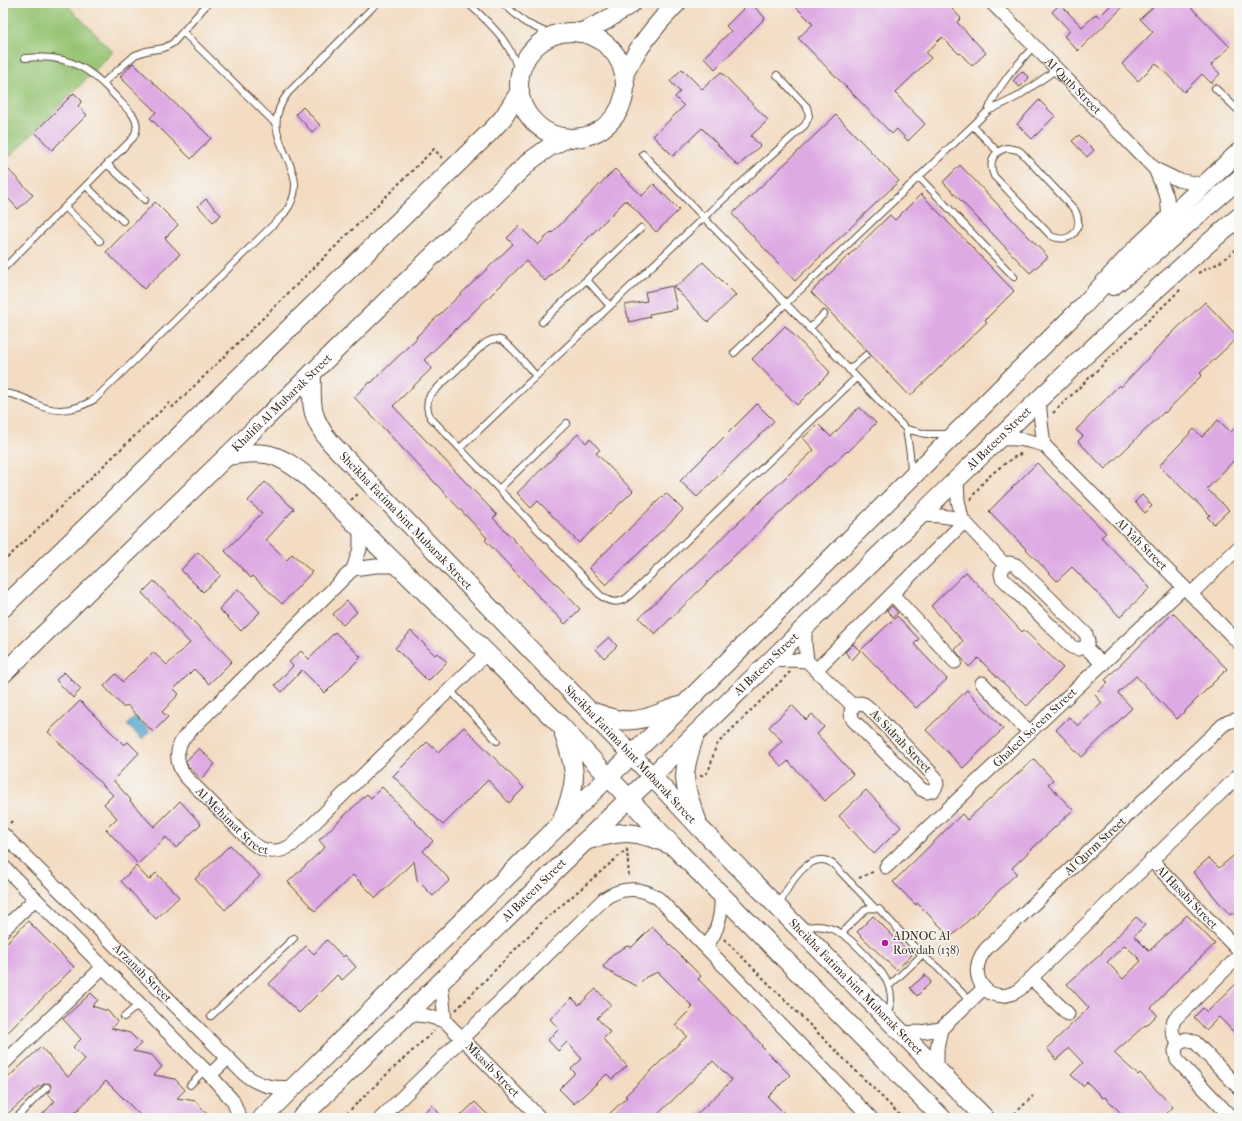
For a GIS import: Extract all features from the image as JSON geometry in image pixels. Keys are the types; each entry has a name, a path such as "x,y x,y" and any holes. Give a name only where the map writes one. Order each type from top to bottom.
{"main road":[{"path":"580,33 605,21 632,3"},
{"path":"624,74 631,60 649,34 659,21 677,3"},
{"path":"3,608 496,126 512,105 520,84 524,64 531,52 541,42 554,36 567,33 580,33 592,36 603,42 620,62 624,74 625,86 623,99 619,110 612,120 602,129 591,135 579,138 567,138 550,133 535,123 525,108 520,84"},
{"name":"Khalifa Al Mubarak Street","path":"3,674 530,161 548,148 567,138"},
{"path":"262,1118 608,778 686,704 1082,308 1135,250 1239,152"},
{"path":"1082,308 1135,269 1239,179"},
{"name":"Al Bateen Street","path":"301,1118 627,798 921,515 1039,399 1127,316 1239,217"},
{"name":"Sheikha Fatima bint Mubarak Street","path":"312,373 312,405 314,416 318,425 331,443 632,755 700,828 985,1118"},
{"path":"228,456 248,452 259,452 279,457 310,479 560,725 673,846 942,1118"},
{"path":"588,710 612,719 629,721 639,720 686,704"},
{"path":"560,725 571,756 575,777 572,792 560,826"},
{"path":"697,731 688,755 684,777 686,792 700,828"},
{"path":"582,842 626,832 643,835 673,846"}],"street":[{"name":"Al Qutb Street","path":"992,3 1155,168 1178,180 1204,185"},
{"name":"Al Qutb Street","path":"1155,168 1167,197 1169,217"},
{"path":"1039,399 1040,422 1044,445"},
{"name":"Al Yah Street","path":"997,440 1016,438 1025,439 1044,445 1239,643"},
{"path":"957,480 958,500 963,520 1005,564"},
{"path":"921,515 941,516 963,520"},
{"path":"811,666 892,594 963,520"},
{"name":"Al Mehimat Street","path":"360,528 360,549 353,569 183,739 178,750 177,761 185,776 256,846 268,851 281,851 292,845 487,653"},
{"name":"Ghaleel So'een Street","path":"886,867 1102,664 1239,548"},
{"path":"1009,563 1016,565 1086,634 1088,641 1085,647 1078,649 1072,647 1002,578 1001,571 1005,564 1009,563"},
{"path":"353,569 376,566 399,566"},
{"path":"892,594 955,662"},
{"path":"805,626 805,644 811,666"},
{"path":"1085,647 1102,664"},
{"path":"770,660 789,660 811,666"},
{"name":"As Sidrah Street","path":"811,666 853,706"},
{"path":"982,683 1030,732"},
{"name":"As Sidrah Street","path":"856,704 864,704 869,708 935,777 937,784 934,790 927,792 921,789 853,720 850,713 853,706 856,704"},
{"name":"Al Qurm Street","path":"984,988 978,979 976,968 980,957 986,949 1223,725 1239,719"},
{"path":"937,1069 937,1049 941,1029 984,988 999,996 1010,994 1020,989 1239,775"},
{"name":"As Sidrah Street","path":"934,790 951,806"},
{"name":"Arzanah Street","path":"3,834 227,1058 248,1077 261,1085 272,1088 293,1087"},
{"name":"Al Hasabi Street","path":"1151,860 1239,951"},
{"name":"Arzanah Street","path":"3,866 208,1072 233,1100 240,1118"},
{"path":"381,1118 604,900 616,892 630,889 645,891 659,899 871,1118"},
{"path":"706,947 712,940 719,923 721,894"},
{"path":"3,930 35,899"},
{"path":"1178,1043 1172,1032 1172,1026 1175,1019 1239,956"},
{"path":"3,1064 103,966"},
{"path":"1031,978 1068,1014"},
{"path":"406,1014 426,1016 445,1021 441,981"},
{"name":"Mkasib Street","path":"445,1021 540,1118"},
{"path":"900,1033 941,1029"},
{"path":"1232,1118 1177,1060 1175,1051 1178,1043 1186,1039 1195,1042 1239,1088"},
{"path":"208,1072 227,1058"}],"lane":[{"path":"103,83 135,55 169,46 208,3"},
{"path":"3,393 20,396 40,406 53,409 71,409 79,407 95,399 289,208 294,194 295,179 291,165 280,142 276,124 279,107 288,93 377,3"},
{"path":"468,3 497,31 506,42 515,59 520,84"},
{"path":"502,3 526,23 554,36"},
{"path":"183,32 276,124"},
{"path":"988,111 1003,81 1034,46"},
{"path":"3,269 133,138 137,126 135,118 132,114 103,83 92,73 79,65 69,61 47,57 25,58"},
{"path":"734,353 988,111 1016,97 1057,69"},
{"path":"460,448 703,218 806,125 809,116 807,107 777,75"},
{"path":"1216,88 1239,112"},
{"path":"973,126 998,152"},
{"path":"1008,148 1018,150 1075,210 1079,221 1076,231 1072,235 1061,239 1051,236 994,176 991,166 994,156 998,152 1008,148"},
{"path":"643,154 906,429 926,434 947,434 957,432"},
{"path":"107,164 145,200"},
{"path":"919,177 1014,277"},
{"path":"86,186 123,220"},
{"path":"65,207 100,242"},
{"path":"542,322 641,228"},
{"path":"587,280 610,306"},
{"path":"809,329 824,314"},
{"path":"536,376 506,343 502,340 494,339 487,342 434,392 428,399 427,409 429,414 460,448 601,596 610,601 621,601 629,596 856,378"},
{"path":"849,370 866,355"},
{"path":"500,489 567,423"},
{"path":"906,429 910,454 910,479"},
{"path":"450,690 497,741"},
{"path":"779,908 790,885 798,874 812,862 823,859 834,864 875,908 882,912 922,955 938,967 970,1001"},
{"path":"842,933 866,909 875,908"},
{"path":"799,929 818,926 830,928 842,933 882,973 889,986 891,1003 887,1019"},
{"path":"211,1016 294,938"},
{"path":"889,986 922,955"},
{"path":"124,1017 139,1004"},
{"path":"190,1085 208,1072"},
{"path":"16,1118 47,1087"}],"path":[{"path":"3,562 169,404 173,407 434,149 453,169"},
{"path":"1198,273 1219,263 1239,247"},
{"path":"1050,416 1187,284"},
{"path":"963,520 978,488 1006,461 1016,455 1044,445"},
{"path":"341,509 370,483"},
{"path":"698,776 704,775 708,772 714,751 719,742 794,668 811,666"},
{"path":"626,845 630,889"},
{"path":"342,1118 445,1021 540,924 627,849"},
{"path":"857,878 886,867"},
{"path":"721,936 903,1118"},
{"path":"1010,1118 1032,1096"}],"green space":[{"path":"3,3 65,3 113,52 3,163"}],"water":[{"path":"135,716 150,731 142,739 127,725"}],"building":[{"path":"749,3 751,3 765,18 715,69 704,57 731,31 726,26"},
{"path":"792,3 946,3 961,18 957,22 986,53 972,66 942,37 926,53 931,58 895,93 925,124 908,141 897,129 892,134 798,38 813,24"},
{"path":"1113,3 1127,3 1078,51 1064,36 1070,31 1052,12 1060,4 1082,27 1096,14 1099,17"},
{"path":"1157,3 1187,3 1230,47 1211,65 1220,74 1211,83 1202,74 1184,92 1156,63 1138,81 1122,64 1153,32 1140,19"},
{"path":"133,63 211,138 191,159 150,118 156,112 120,77"},
{"path":"682,69 702,89 721,72 768,120 751,136 760,146 738,166 702,128 673,156 653,136 684,106 675,97 680,92 670,81"},
{"path":"1022,71 1029,78 1020,87 1013,81"},
{"path":"74,93 82,101 78,106 87,115 52,150 35,132"},
{"path":"1039,100 1055,116 1032,139 1017,124"},
{"path":"303,107 320,125 312,132 296,114"},
{"path":"836,115 899,181 795,281 732,214"},
{"path":"1079,135 1094,150 1087,157 1072,141"},
{"path":"3,164 33,195 18,209 3,193"},
{"path":"960,165 1048,257 1030,273 943,182"},
{"path":"615,169 642,196 654,184 679,210 656,232 626,200 545,281 526,261 424,360 432,368 393,406 497,515 493,518 580,609 565,624 485,540 487,538 354,397 370,382 371,383 417,338 416,337 513,244 507,238 519,226 538,245 551,232 552,233"},
{"path":"921,194 1014,291 985,320 987,322 910,396 811,292 890,215 895,220"},
{"path":"206,199 221,215 213,222 198,206"},
{"path":"155,202 178,225 165,238 180,254 144,289 106,252"},
{"path":"703,262 736,295 708,322 673,286 680,284"},
{"path":"672,286 677,309 649,314 650,317 629,322 625,305 647,301 645,292"},
{"path":"1205,302 1238,337 1200,373 1202,375 1165,413 1164,412 1105,469 1078,441 1083,436 1076,430 1119,385 1121,387 1171,334"},
{"path":"785,326 830,372 797,405 752,359"},
{"path":"757,404 774,421 697,497 680,481"},
{"path":"859,407 876,423 848,452 847,451 830,467 829,466 732,558 655,634 639,618 814,450 803,438 818,424 831,437"},
{"path":"1218,420 1231,432 1239,423 1239,455 1207,489 1229,510 1214,524 1207,517 1210,515 1159,466 1194,429 1202,437"},
{"path":"578,434 586,443 590,439 600,450 596,453 633,491 579,543 538,501 531,508 517,493"},
{"path":"1037,463 1106,533 1101,537 1150,588 1120,617 1072,567 1057,581 989,511"},
{"path":"265,482 294,509 266,540 287,560 292,554 312,572 282,604 253,576 251,578 225,551 262,513 248,501"},
{"path":"666,493 683,510 606,585 589,568"},
{"path":"1142,495 1152,506 1145,513 1135,502"},
{"path":"198,552 221,575 203,592 181,570"},
{"path":"966,572 1022,632 1024,630 1063,668 1027,706 978,658 969,667 955,650 963,641 931,606"},
{"path":"154,581 232,661 209,684 194,669 174,689 179,694 162,712 168,717 153,732 127,705 124,708 104,686 116,674 123,682 153,652 167,665 190,643 142,593"},
{"path":"238,589 260,612 241,631 219,609"},
{"path":"347,601 357,612 343,625 333,614"},
{"path":"892,606 898,613 893,617 887,611"},
{"path":"1173,613 1227,669 1177,719 1136,676 1118,693 1132,708 1082,757 1056,730 1069,717 1078,726 1102,703 1095,695 1108,682 1105,680"},
{"path":"897,616 919,639 914,644 947,679 916,708 861,650"},
{"path":"411,631 435,655 437,653 447,662 428,681 395,648"},
{"path":"335,632 361,657 325,693 302,670 282,692 275,685 293,666 289,662 301,651 309,659"},
{"path":"609,637 617,646 604,658 596,649"},
{"path":"853,644 860,651 852,660 845,652"},
{"path":"64,672 81,689 73,698 56,680"},
{"path":"967,690 1003,729 963,768 926,730"},
{"path":"80,701 124,745 128,742 139,753 113,780 154,827 180,801 201,824 176,848 166,837 138,864 106,829 117,818 104,804 113,795 48,732"},
{"path":"792,705 806,720 812,714 824,727 817,734 853,774 825,801 788,761 782,767 769,753 782,741 769,727"},
{"path":"464,727 524,788 509,803 488,780 443,825 393,776 427,742 438,752"},
{"path":"199,748 215,764 201,779 188,766 186,761"},
{"path":"1034,759 1053,780 1048,784 1073,810 1012,868 1017,873 951,937 917,903 916,905 893,882 962,814 967,820"},
{"path":"382,787 433,841 423,851 450,880 433,896 417,880 414,861 376,898 353,875 315,911 288,882 325,847 319,840 367,794 371,798"},
{"path":"866,790 901,827 874,854 839,816"},
{"path":"230,845 260,876 225,910 195,879"},
{"path":"1239,851 1239,919 1233,913 1230,915 1193,872 1209,858 1219,868"},
{"path":"136,866 149,880 156,873 179,897 156,919 121,881"},
{"path":"1187,915 1215,944 1183,974 1151,1008 1157,1015 1114,1053 1138,1075 1140,1073 1173,1107 1162,1118 1126,1118 1087,1082 1083,1086 1071,1075 1083,1063 1069,1048 1056,1060 1047,1048 1089,1008 1067,984 1102,953 1136,917 1145,925 1134,936 1149,951","holes":["1125,945 1141,961 1123,979 1107,962"]},
{"name":"ADNOC Al Rowdah (138)","path":"873,916 912,955 896,970 857,932"},
{"path":"28,921 74,967 3,1037 3,946"},
{"path":"652,927 701,976 698,979 790,1075 768,1097 789,1118 693,1118 732,1080 713,1061 654,1118 605,1118 627,1097 625,1096 687,1036 675,1025 693,1007 658,972 646,977 637,986 616,976 603,967 613,954 627,946 632,947"},
{"path":"327,940 343,957 345,955 356,967 342,980 337,975 299,1013 269,984 306,946 314,954"},
{"path":"925,975 931,982 917,996 910,988"},
{"path":"1239,981 1239,1037 1219,1017 1206,1030 1194,1017 1203,1008 1207,1012"},
{"path":"596,989 611,1005 597,1018 610,1032 603,1039 627,1066 612,1079 607,1074 574,1104 559,1089 575,1073 571,1069 582,1059 567,1042 558,1051 548,1040 559,1029 550,1019 572,998 579,1005"},
{"path":"91,993 98,1000 92,1006 108,1011 117,1022 111,1028 130,1033 141,1044 133,1051 152,1055 162,1067 154,1075 175,1079 185,1090 177,1098 196,1101 207,1114 202,1118 143,1118 106,1081 70,1118 39,1118 55,1101 47,1094 51,1088 50,1084 48,1083 40,1087 39,1086 3,1118 3,1082 41,1047 68,1077 85,1059 73,1047 81,1039 63,1019"},
{"path":"475,1102 491,1118 458,1118"},
{"path":"432,1105 443,1118 418,1118"}],"place":[{"name":"ADNOC Al Rowdah (138)","path":"885,943"}]}
